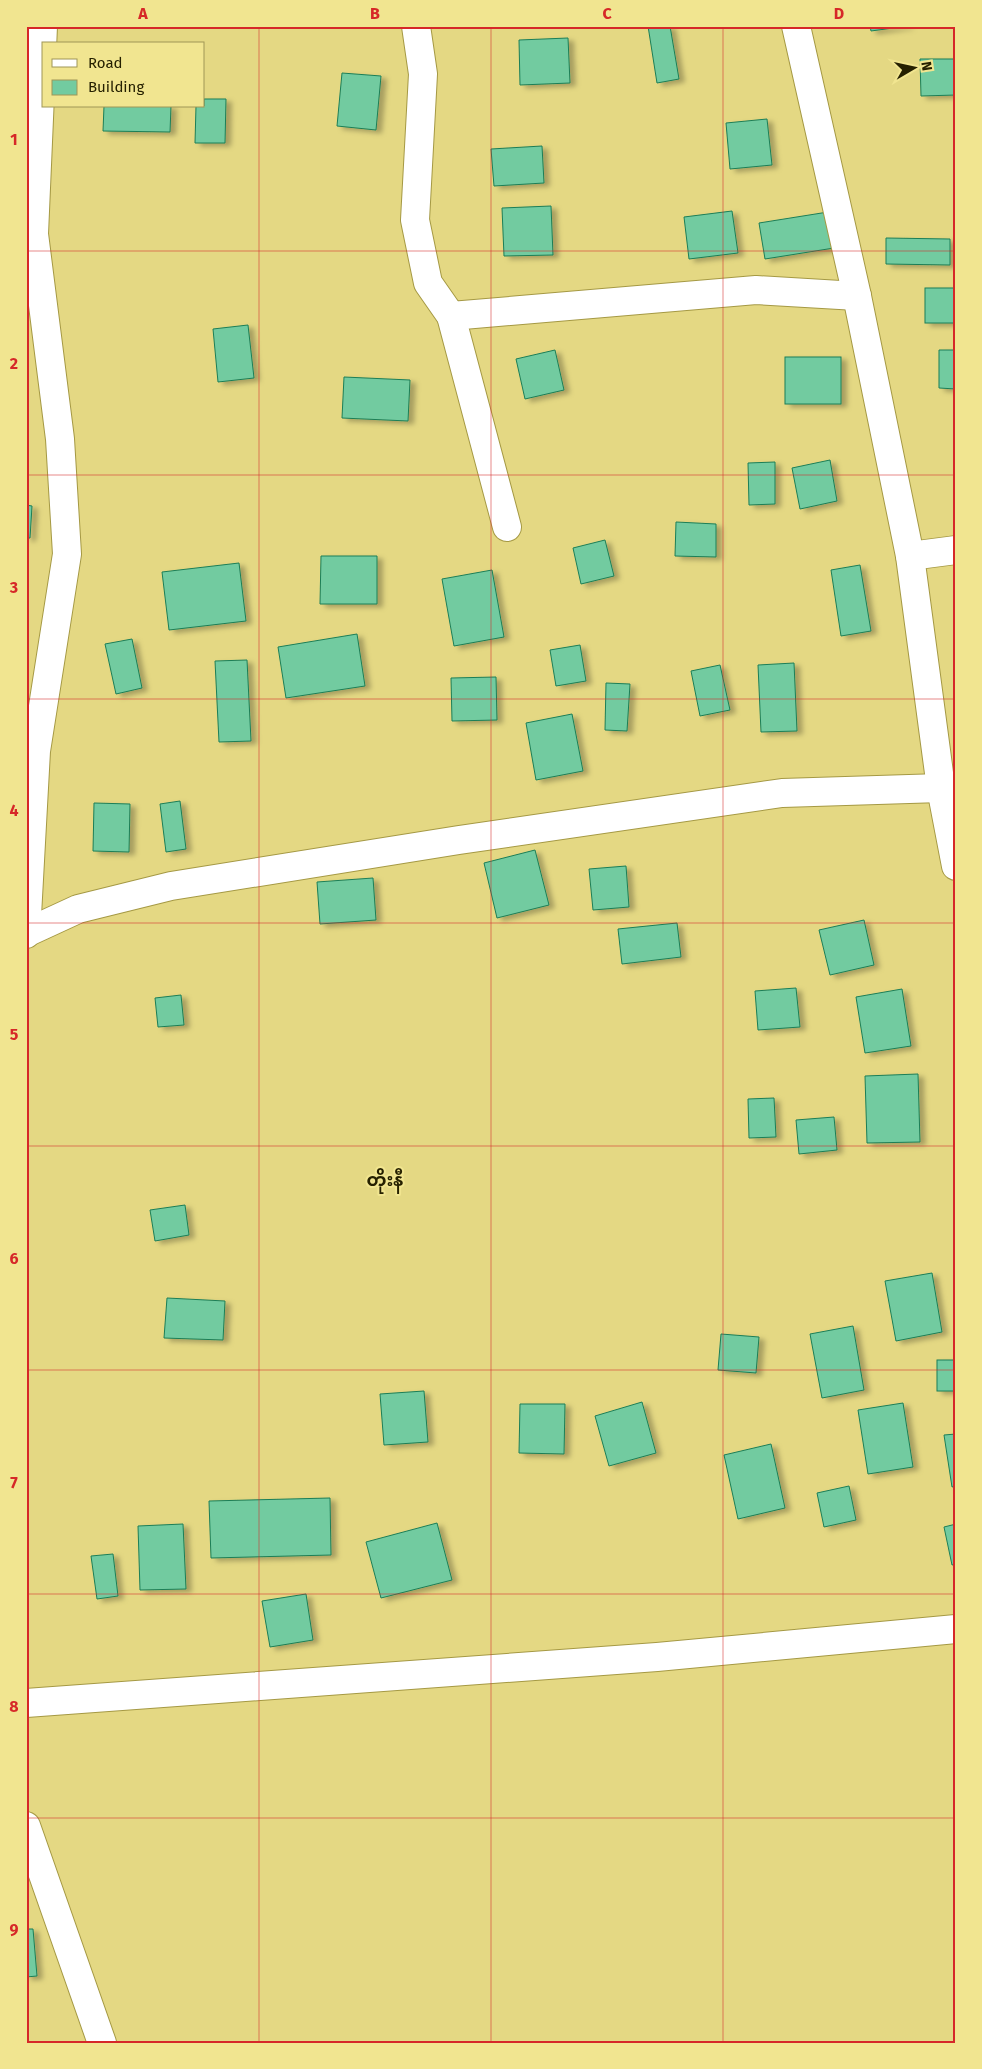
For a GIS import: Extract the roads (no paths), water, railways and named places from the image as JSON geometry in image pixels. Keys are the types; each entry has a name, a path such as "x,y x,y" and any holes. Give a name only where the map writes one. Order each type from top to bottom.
{"street":[{"path":"42,42 43,26"},
{"path":"416,26 423,74 415,220 428,282 451,316 507,527"},
{"path":"796,26 857,296 910,556 941,788 956,866"},
{"path":"42,49 34,234 60,439 67,554 36,751 26,933 78,909 171,886 450,842 782,793 941,788"},
{"path":"451,316 756,290 857,296"},
{"path":"910,556 956,550"},
{"path":"26,1703 657,1657 956,1629"},
{"path":"26,1826 102,2043"}],"district":[{"name":"တိုးနီ","path":"385,1180"}]}
